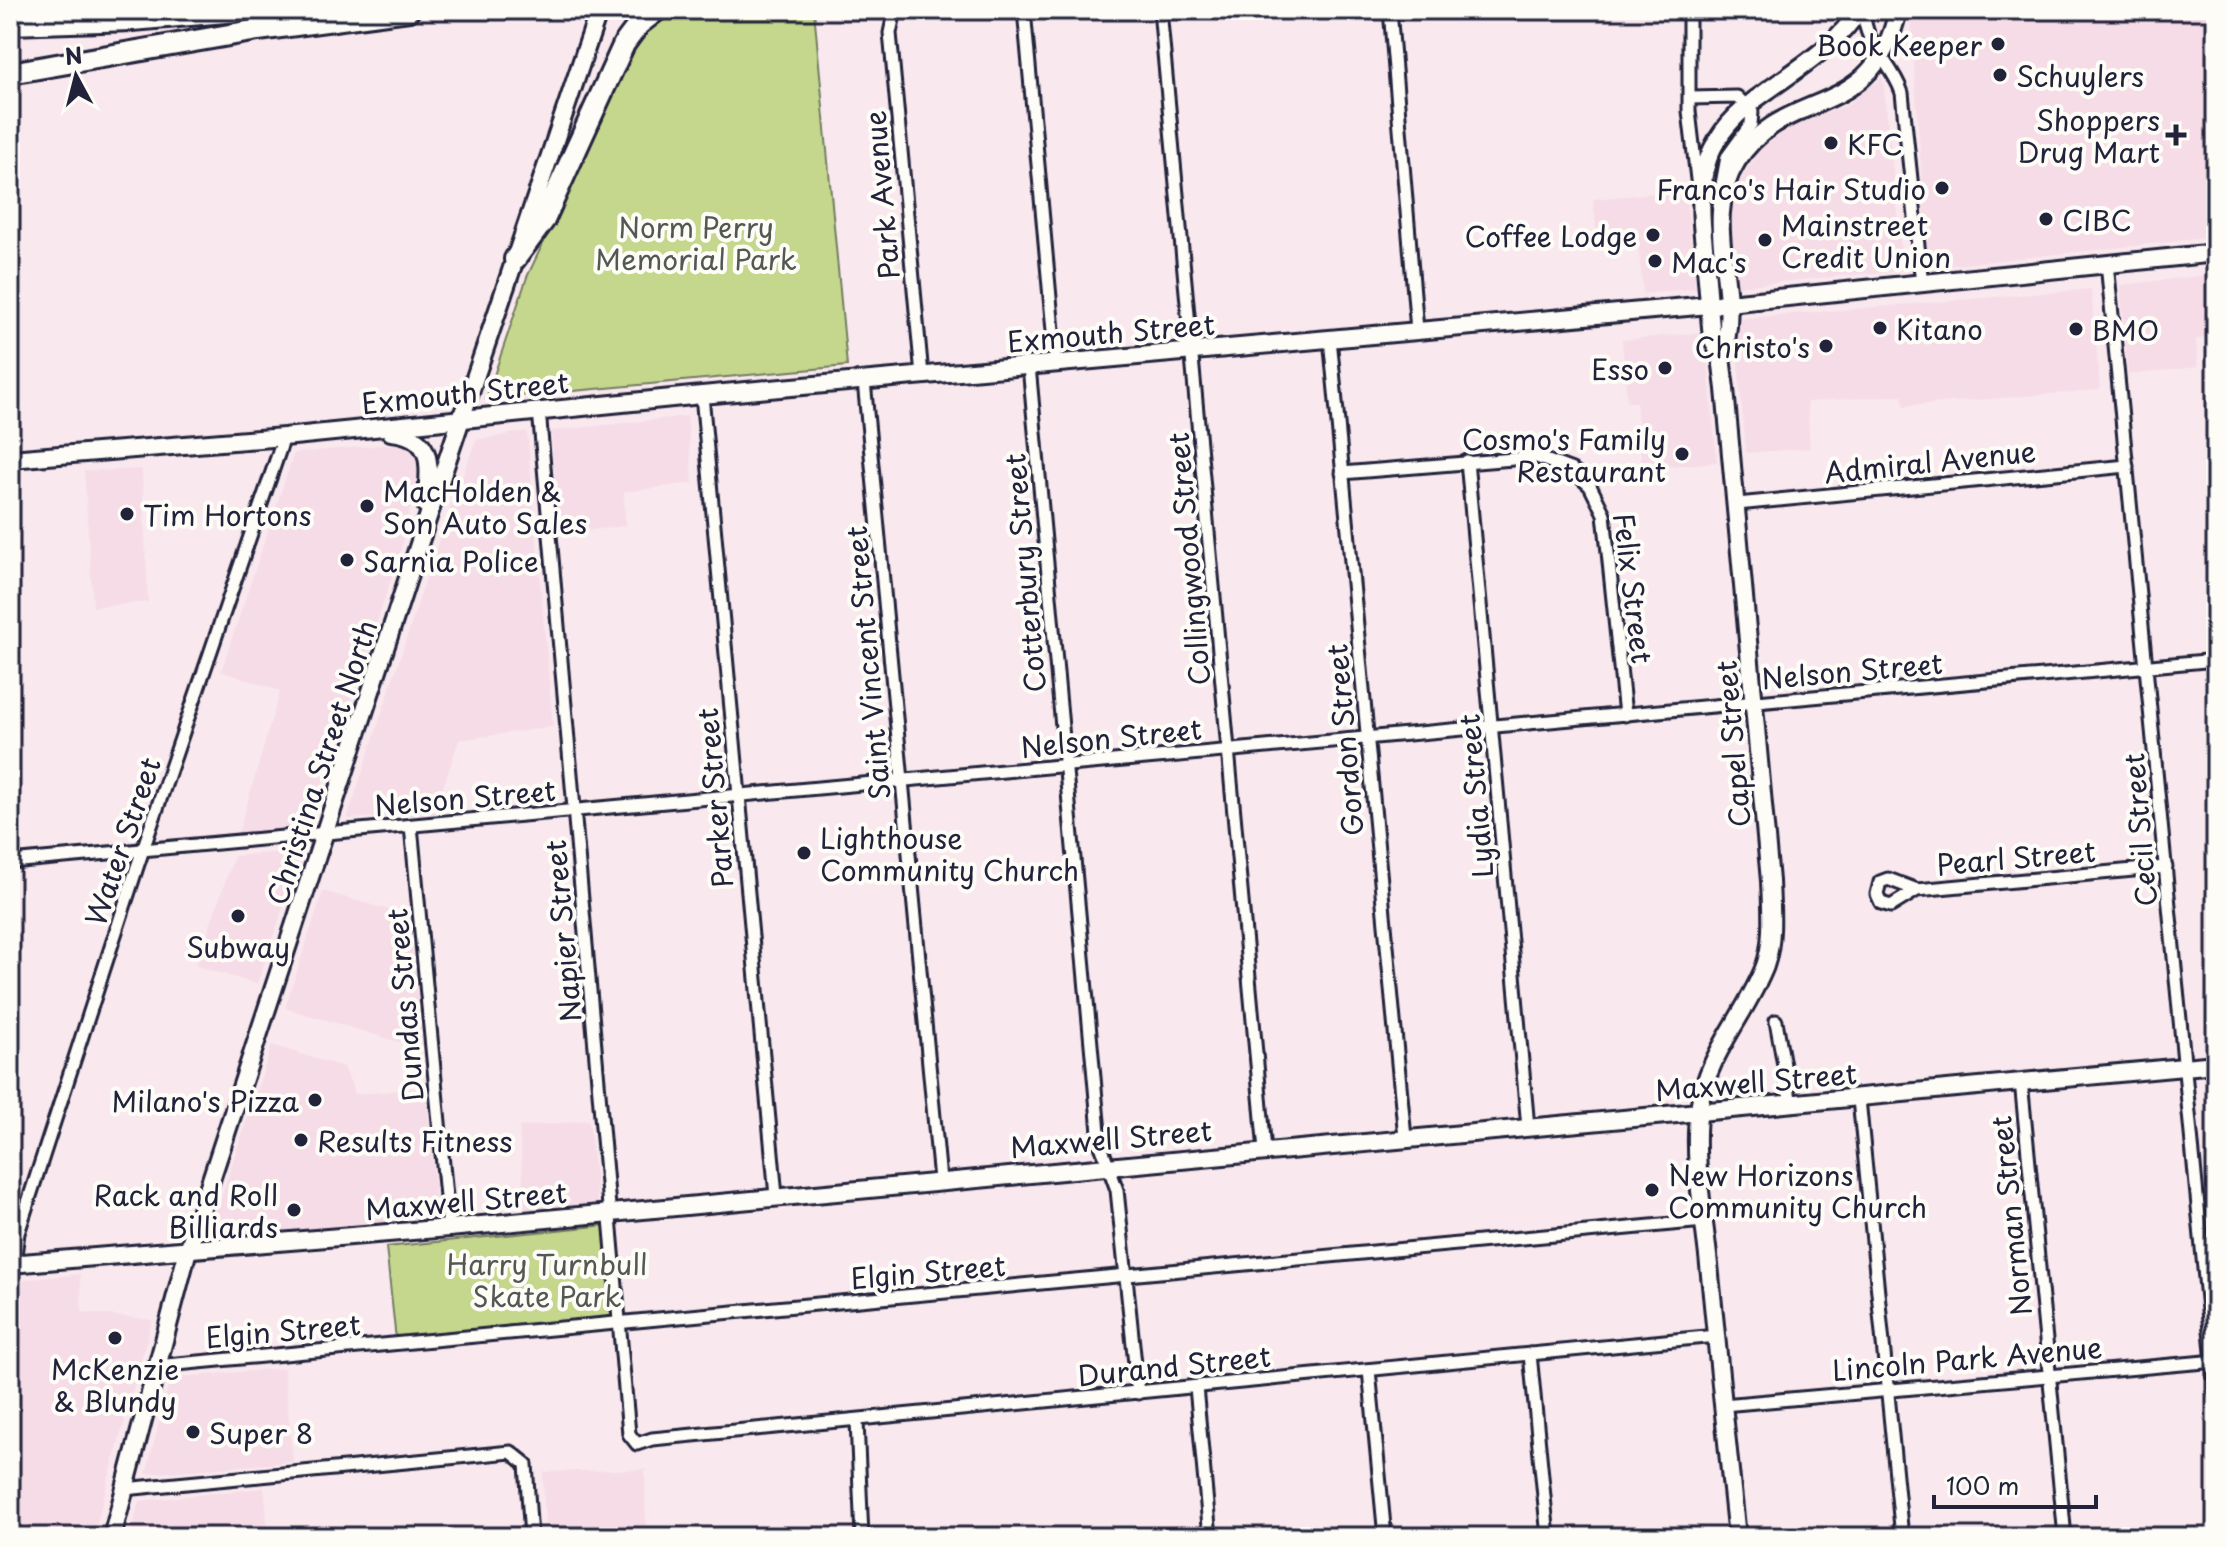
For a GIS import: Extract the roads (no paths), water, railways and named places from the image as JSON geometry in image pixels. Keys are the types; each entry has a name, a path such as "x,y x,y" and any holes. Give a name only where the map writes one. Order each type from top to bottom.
{"highway":[{"path":"10,24 119,21 248,10"},
{"path":"10,73 258,30 409,10"},
{"path":"515,259 544,220 624,44 639,24 657,10"}],"street":[{"name":"Park Avenue","path":"895,10 890,33 922,375"},
{"path":"1024,10 1056,364"},
{"name":"Collingwood Street","path":"1160,10 1265,1151"},
{"path":"1390,10 1417,330"},
{"name":"Capel Street","path":"1689,10 1690,98 1699,197 1717,304 1729,337 1721,357 1770,881 1771,924 1766,962 1749,1002 1721,1045 1703,1083 1699,1112 1704,1221 1737,1537"},
{"path":"1862,10 1868,39 1896,76 1902,93"},
{"name":"Capel Street","path":"1699,197 1704,170 1713,150 1748,105 1821,51 1862,10"},
{"name":"Capel Street","path":"1722,204 1735,164 1763,131 1787,117 1850,90 1868,74 1881,56 1898,10"},
{"name":"Christina Street North","path":"112,1537 188,1250 425,526 597,14"},
{"path":"1893,28 1889,56 1902,93 1922,284"},
{"path":"1690,98 1737,97 1748,105"},
{"name":"Capel Street","path":"1717,304 1727,157 1753,119 1748,105"},
{"name":"Exmouth Street","path":"10,459 284,437 539,410 1717,304 2216,253"},
{"name":"Cecil Street","path":"2107,263 2216,1393"},
{"name":"Gordon Street","path":"1330,338 1405,1138"},
{"name":"Cotterbury Street","path":"1029,366 1099,1136 1117,1190 1138,1393"},
{"name":"Saint Vincent Street","path":"864,381 940,1180"},
{"name":"Parker Street","path":"702,395 776,1196"},
{"name":"Napier Street","path":"539,410 612,1213 629,1434 637,1444"},
{"path":"365,429 402,433 424,445 428,460 425,526"},
{"name":"Water Street","path":"12,1263 18,1233 284,437"},
{"name":"Felix Street","path":"1342,473 1537,457 1572,470 1590,486 1604,514 1625,715"},
{"name":"Lydia Street","path":"1467,461 1528,1127"},
{"name":"Admiral Avenue","path":"1737,504 2127,466"},
{"name":"Nelson Street","path":"10,862 2216,660"},
{"name":"Dundas Street","path":"411,826 449,1228"},
{"name":"Pearl Street","path":"1917,890 2166,867"},
{"path":"1776,1021 1791,1104"},
{"name":"Maxwell Street","path":"12,1263 449,1228 940,1180 1859,1099 2216,1064"},
{"name":"Norman Street","path":"2021,1081 2065,1537"},
{"path":"1859,1099 1902,1537"},
{"name":"Elgin Street","path":"156,1366 1704,1221"},
{"name":"Durand Street","path":"637,1444 652,1439 1716,1336"},
{"path":"1530,1354 1548,1537"},
{"name":"Lincoln Park Avenue","path":"1723,1405 2214,1361"},
{"path":"1369,1370 1385,1537"},
{"path":"1196,1387 1210,1537"},
{"path":"857,1421 862,1537"},
{"path":"124,1489 511,1452 526,1464 531,1537"}],"place":[{"name":"Book Keeper","path":"1998,44"},
{"name":"Schuylers","path":"2000,75"},
{"name":"Shoppers Drug Mart","path":"2176,135"},
{"name":"KFC","path":"1831,143"},
{"name":"Franco's Hair Studio","path":"1942,188"},
{"name":"CIBC","path":"2046,219"},
{"name":"Coffee Lodge","path":"1653,235"},
{"name":"Mainstreet Credit Union","path":"1765,240"},
{"name":"Mac's","path":"1655,261"},
{"name":"Kitano","path":"1880,328"},
{"name":"BMO","path":"2076,329"},
{"name":"Christo's","path":"1826,346"},
{"name":"Esso","path":"1665,368"},
{"name":"Cosmo's Family Restaurant","path":"1682,454"},
{"name":"MacHolden & Son Auto Sales","path":"367,506"},
{"name":"Tim Hortons","path":"127,514"},
{"name":"Sarnia Police","path":"347,560"},
{"name":"Lighthouse Community Church","path":"804,853"},
{"name":"Subway","path":"238,916"},
{"name":"Milano's Pizza","path":"315,1100"},
{"name":"Results Fitness","path":"301,1140"},
{"name":"New Horizons Community Church","path":"1652,1190"},
{"name":"Rack and Roll Billiards","path":"294,1210"},
{"name":"McKenzie & Blundy","path":"115,1338"},
{"name":"Super 8","path":"193,1432"}],"park label":[{"name":"Norm Perry Memorial Park","path":"696,242"},
{"name":"Harry Turnbull Skate Park","path":"547,1279"}]}
